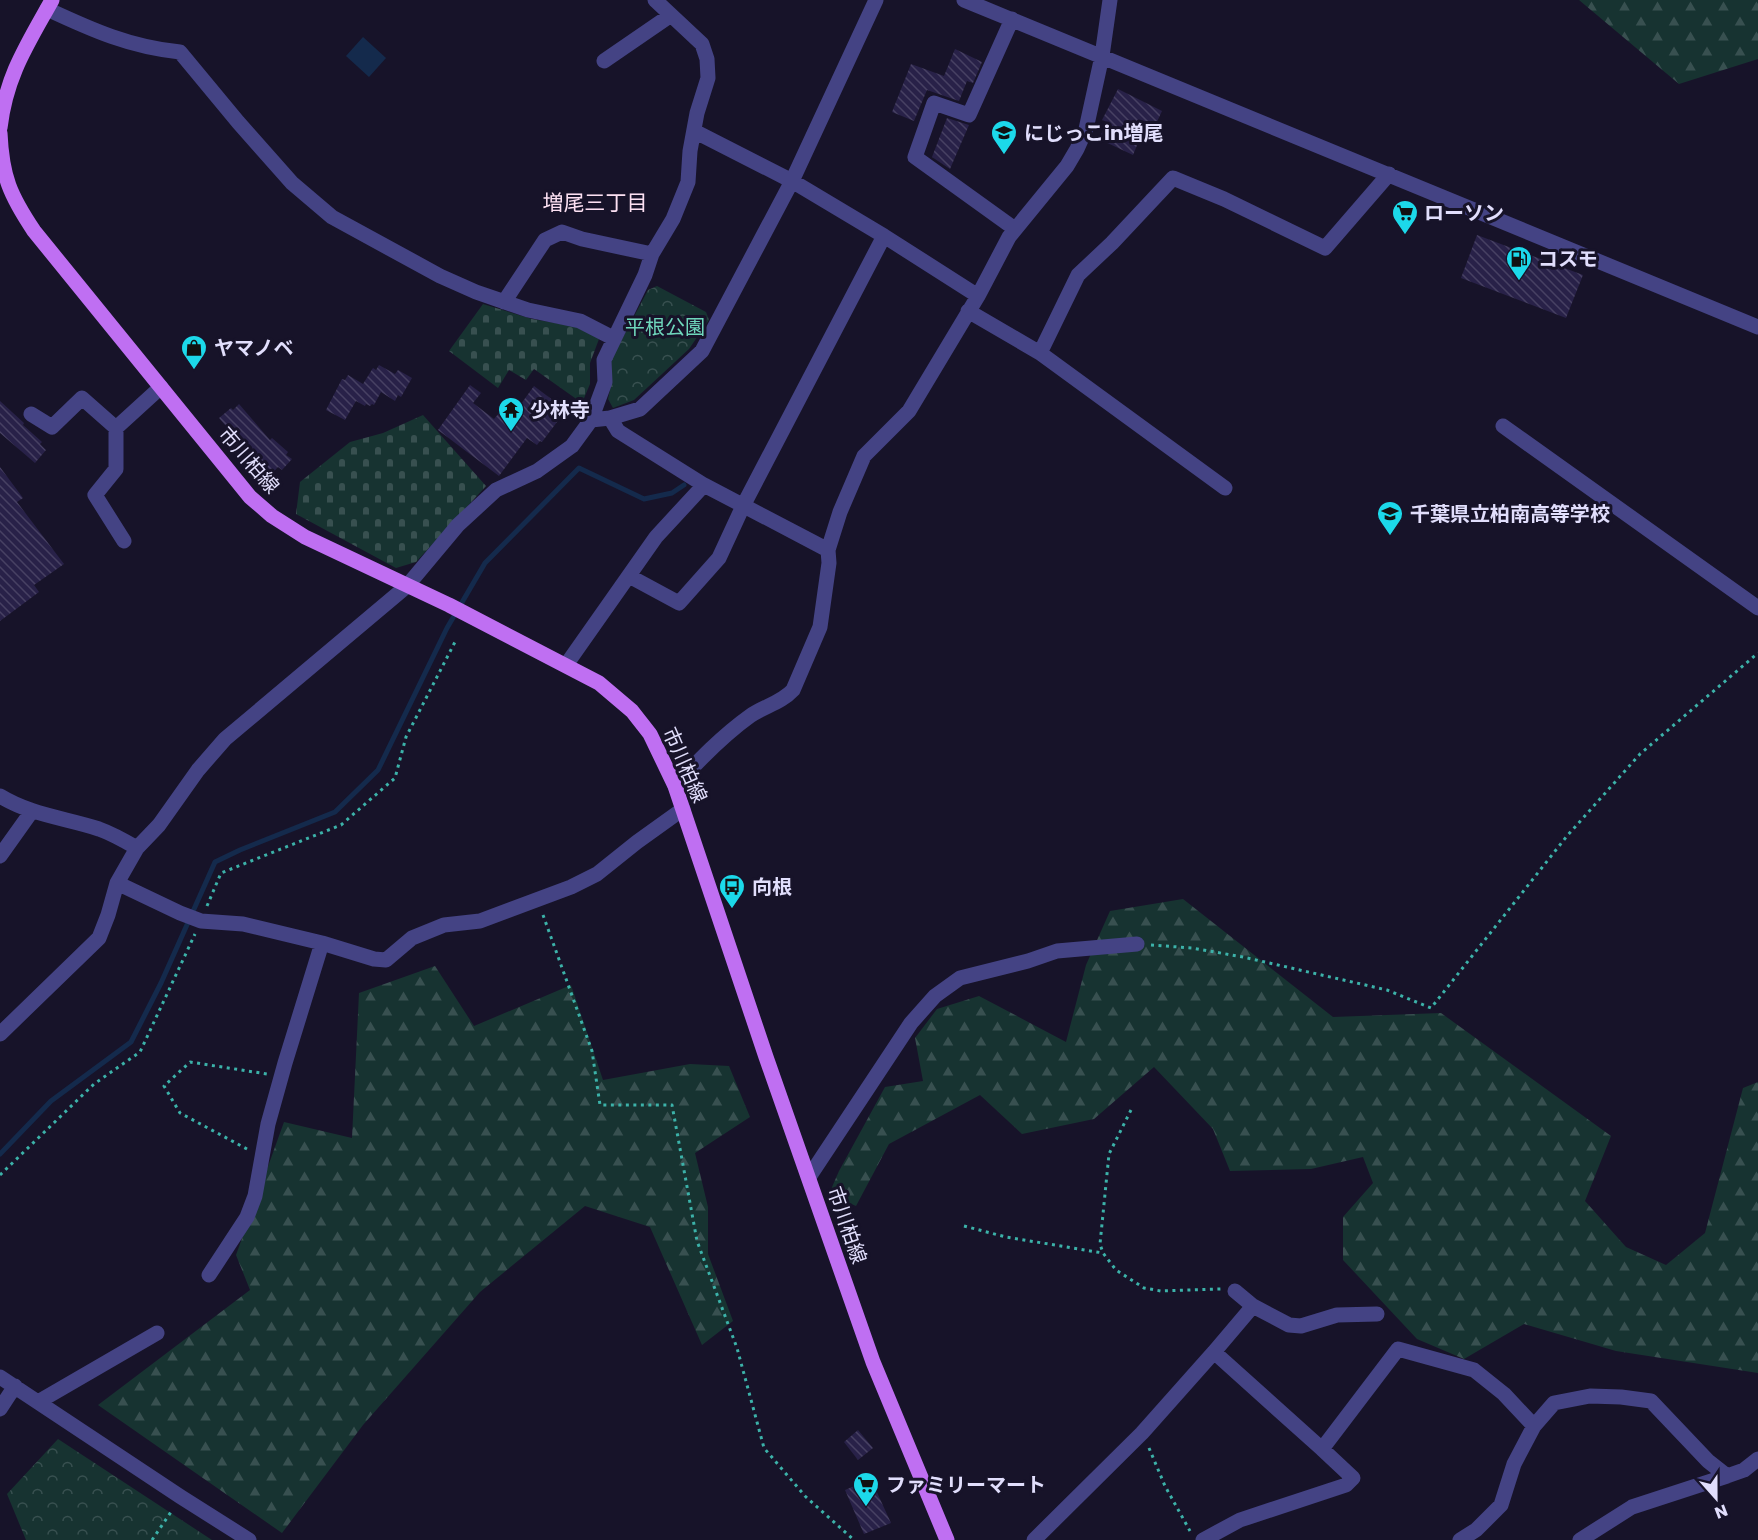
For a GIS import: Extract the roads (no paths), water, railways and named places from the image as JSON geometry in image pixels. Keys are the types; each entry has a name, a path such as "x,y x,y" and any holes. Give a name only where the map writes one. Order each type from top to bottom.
{"main road":[{"path":"0,128 3,103 12,75 49,4"},
{"name":"市川柏線","path":"0,133 5,178 15,202 34,231 250,497 272,516 305,537 449,605 599,683 632,711 650,734 675,786 873,1362 947,1540"}],"street":[{"path":"0,1034 99,938 117,883 137,848 159,825 198,770 225,739 407,586 458,525 496,490 537,471 572,446 591,420 605,382 604,360 645,275 652,254 673,219 688,182 690,151 697,113 708,78 707,59 702,44 655,0"},
{"path":"591,420 610,418 640,409 702,351 792,181 876,0"},
{"path":"964,0 984,4 1012,20 1758,327"},
{"path":"675,786 739,724 759,710 786,698 793,690 820,627 830,563 828,549 840,512 864,456 909,411 1015,229 1077,149 1086,129 1102,56 1110,0"},
{"path":"49,4 98,33 126,43 180,52 292,183 332,217 440,276 476,292 528,310 580,321 613,338"},
{"path":"603,61 672,15"},
{"path":"1012,20 969,115 934,103 915,157 1015,229"},
{"path":"694,131 792,181 978,296"},
{"path":"1040,353 1078,275 1112,243 1173,178 1326,248 1389,174"},
{"path":"504,302 544,240 562,232 582,239 652,254"},
{"path":"629,576 679,603 719,558 884,236"},
{"path":"968,311 1040,353 1225,488"},
{"path":"124,541 95,495 116,469 116,428 161,387"},
{"path":"31,414 52,427 82,398 116,428"},
{"path":"610,418 618,431 704,485 828,549"},
{"path":"1503,426 1758,608"},
{"path":"566,664 657,537 704,485"},
{"path":"0,796 15,806 99,829 137,848"},
{"path":"117,883 201,921 243,924 322,942 374,959 386,960 412,938 444,925 480,921 571,887 597,874 636,842 683,809"},
{"path":"0,856 32,811"},
{"path":"209,1275 247,1217 255,1196 268,1124 322,942"},
{"path":"808,1177 911,1023 934,996 960,978 1028,961 1057,951 1137,944"},
{"path":"1235,1291 1253,1306 1289,1325 1301,1326 1336,1315 1377,1314"},
{"path":"1034,1540 1142,1433 1253,1306"},
{"path":"38,1402 157,1334"},
{"path":"1322,1449 1398,1349 1474,1370 1504,1394 1534,1426"},
{"path":"1197,1536 1346,1485 1353,1478 1214,1353"},
{"path":"0,1377 249,1540"},
{"path":"0,1409 15,1386"},
{"path":"1460,1540 1476,1530 1501,1505 1514,1464 1534,1426 1554,1403 1590,1396 1651,1401 1708,1461 1727,1476"},
{"path":"1580,1540 1632,1507 1744,1470 1758,1459"}],"water":[{"path":"363,37 386,58 369,77 346,56"}],"waterway":[{"path":"0,1154 51,1101 131,1042 161,983 215,862 335,812 378,770 447,628 485,563 579,468 644,499 672,493 684,485"}],"place":[{"name":"にじっこin増尾","path":"1004,156"},
{"name":"ローソン","path":"1405,236"},
{"name":"コスモ","path":"1519,282"},
{"name":"ヤマノベ","path":"194,371"},
{"name":"少林寺","path":"511,433"},
{"name":"千葉県立柏南高等学校","path":"1390,537"},
{"name":"向根","path":"732,910"},
{"name":"ファミリーマート","path":"866,1508"}],"district":[{"name":"増尾三丁目","path":"595,202"}],"park label":[{"name":"平根公園","path":"665,327"}]}
